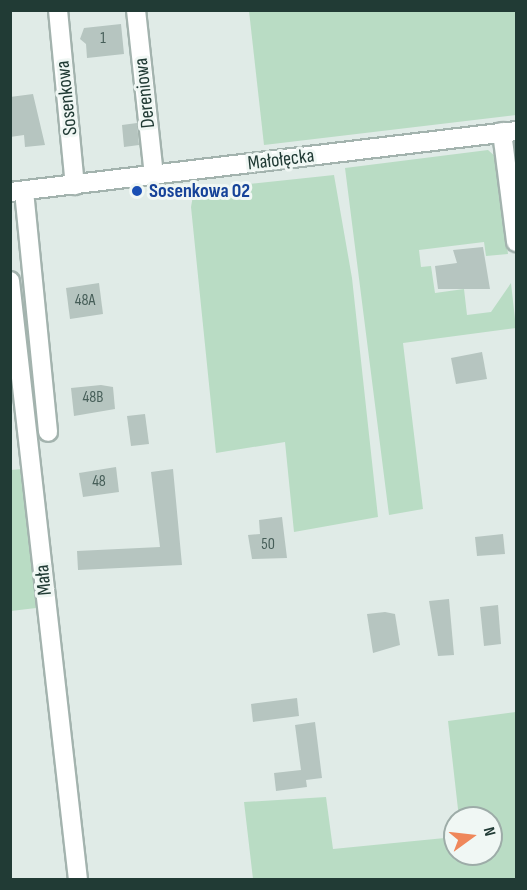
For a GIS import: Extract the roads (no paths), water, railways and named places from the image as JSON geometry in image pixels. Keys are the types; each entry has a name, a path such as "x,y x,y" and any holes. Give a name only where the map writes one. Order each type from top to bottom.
{"street":[{"name":"Sosenkowa","path":"58,10 75,185"},
{"name":"Dereniowa","path":"136,10 154,175"},
{"name":"Małołęcka","path":"17,192 509,132"},
{"path":"509,132 516,242"},
{"path":"17,192 48,432"},
{"name":"Mała","path":"10,281 78,879"}],"place":[{"name":"Sosenkowa 02","path":"137,191"}]}
